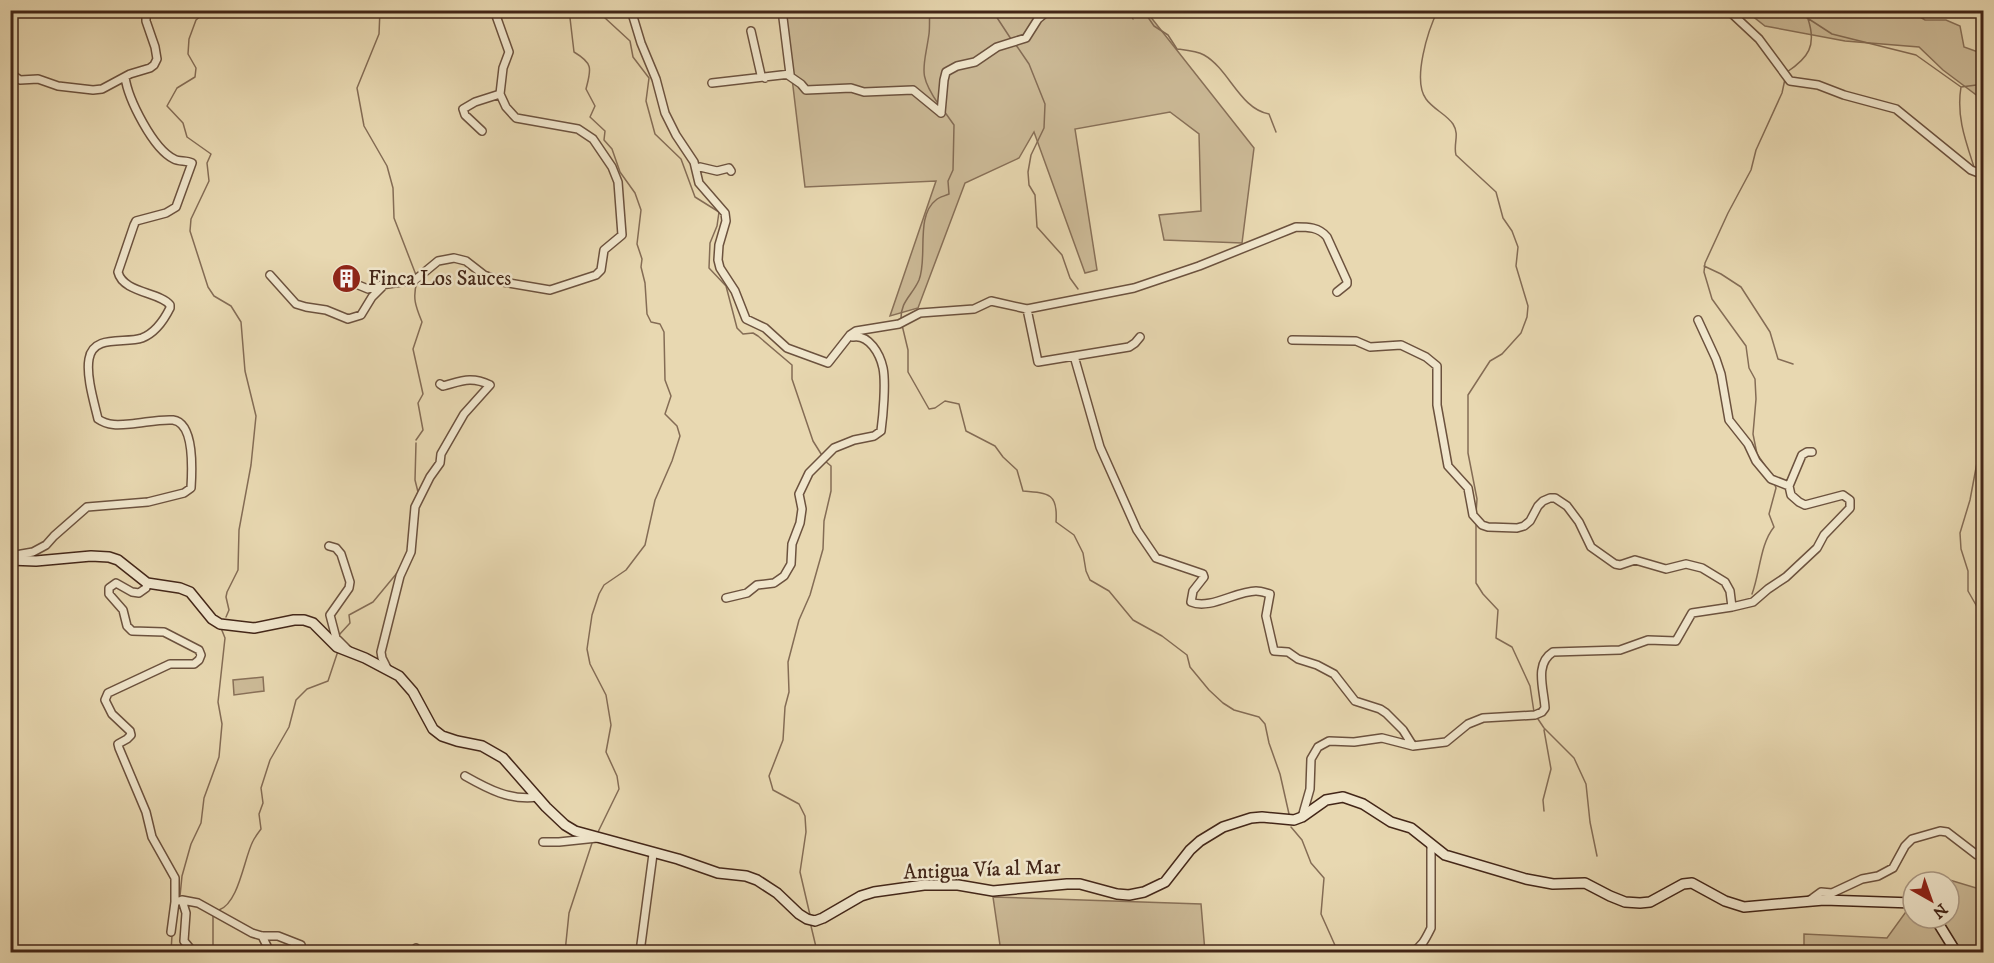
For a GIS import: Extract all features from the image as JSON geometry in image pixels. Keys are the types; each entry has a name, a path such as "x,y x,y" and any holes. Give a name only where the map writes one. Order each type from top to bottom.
{"main road":[{"name":"Antigua Vía al Mar","path":"10,558 36,561 91,556 110,557 147,583 180,588 190,592 212,619 220,624 254,628 304,620 314,623 337,647 399,676 413,692 433,729 442,736 482,746 503,758 565,825 575,831 678,859 718,873 746,876 757,880 777,893 799,914 815,921 861,896 924,885 958,885 993,891 1080,884 1107,892 1129,895 1144,892 1165,882 1200,841 1230,824 1251,818 1294,820 1302,817"},
{"path":"1302,817 1326,800 1343,797 1363,804 1391,822 1411,828 1445,855 1544,884 1585,883 1625,902 1650,902 1675,888 1692,883 1725,901 1744,907 1810,900 1901,903"},
{"path":"1942,930 1956,952"}],"street":[{"path":"10,73 20,80 38,80 58,86 93,90 102,89 125,76 150,68 156,62 155,47 145,18 149,10"},
{"path":"351,282 368,289 415,280 438,261 454,258 466,261 478,271 503,282 550,290 592,277 601,270 604,250 608,244 620,238 623,230 620,190 612,167 593,139 584,131 516,118 509,112 500,94 503,68 509,52 494,10"},
{"path":"632,10 641,43 656,79 663,107 676,135 692,158 702,189 725,213 726,221 719,245 718,260 720,268 735,291 746,319 765,328 787,348 824,363 830,361 856,331 899,324 920,313 974,309 992,301 1027,309 1134,288 1199,266 1296,227 1309,227 1322,231 1327,237 1347,281 1347,284 1337,292"},
{"path":"782,10 791,72 788,75"},
{"path":"712,83 788,75 806,90 851,88 864,92 913,90 941,113 946,72 957,66 975,62 997,47 1026,38 1038,19 1050,10"},
{"path":"1728,10 1759,39 1790,81 1818,85 1844,95 1896,109 1971,170 1983,175"},
{"path":"751,31 761,75 765,78"},
{"path":"10,558 33,552 46,545 87,507 148,502 184,493 191,488 190,449 187,432 182,425 174,420 119,425 101,421 98,419 89,372 90,355 95,347 105,342 145,337 157,328 170,308 171,305 166,300 150,295 125,282 118,272 136,221 166,213 176,207 192,163 176,160 159,144 135,111 125,76"},
{"path":"482,131 465,115 463,109 500,94"},
{"path":"696,168 717,171 729,168 731,171"},
{"path":"270,274 296,304 326,310 348,319 361,315 372,297 386,284"},
{"path":"1027,309 1037,361 1040,363 1129,346 1135,343 1140,336"},
{"path":"1698,320 1716,359 1729,420 1771,479 1789,486"},
{"path":"726,598 747,592 757,585 774,583 784,576 791,564 792,544 800,522 799,494 809,473 834,448 854,440 874,436 881,431 882,366 872,345 865,337 860,335 848,338"},
{"path":"1292,340 1356,341 1370,347 1401,345 1426,357 1437,366 1437,405 1448,466 1468,488 1473,515 1482,525 1517,528 1524,526 1543,501 1555,498 1567,506 1579,522 1591,547 1614,564 1635,561 1666,569 1686,564 1702,568 1725,582 1730,591 1732,607"},
{"path":"1074,356 1100,447 1137,530 1156,558 1203,574 1204,577 1193,591 1191,602 1197,604 1222,600 1257,591 1270,594 1267,620 1274,651 1288,651 1298,659 1334,674 1355,701 1386,713 1403,730 1413,746"},
{"path":"388,670 382,658 382,646 400,576 411,552 415,507 464,414 490,385 478,380 465,379 443,386 440,384"},
{"path":"1302,817 1310,789 1313,753 1329,741 1354,742 1379,738 1413,746 1446,742 1468,724 1483,718 1535,715 1542,712 1545,707 1542,663 1553,652 1620,650 1648,640 1674,642 1678,640 1692,613 1754,601 1786,577 1816,548 1824,535 1850,508 1850,500 1843,495 1809,505 1802,504 1791,495 1789,486 1802,455 1812,452"},
{"path":"329,546 336,548 340,554 350,582 350,588 330,615 336,638 350,652"},
{"path":"147,583 146,588 139,593 132,592 116,583 109,588 109,594 123,609 127,626 132,631 170,634 199,650 200,660 194,664 177,663 164,666 108,693 105,700 112,714 130,731 131,735 127,740 118,744 146,812 152,837 175,878 179,901 186,913 184,941 193,952"},
{"path":"465,776 495,792 525,799 538,797"},
{"path":"1810,900 1821,892 1832,893 1862,879 1878,876 1893,868 1905,846 1912,839 1940,831 1947,832 1977,855 1983,853"},
{"path":"543,842 598,838"},
{"path":"1412,952 1426,940 1431,928 1431,845"},
{"path":"640,952 653,854"},
{"path":"171,932 179,901"},
{"path":"179,901 198,903 252,933 262,936 278,936 301,945"},
{"path":"262,936 270,952"}],"shaded area":[{"path":"784,11 1146,11 1254,148 1242,243 1164,240 1159,215 1201,211 1199,134 1170,112 1075,129 1097,270 1085,273 1034,132 1019,158 965,183 918,308 890,316 936,181 805,187"},
{"path":"1746,11 1910,11 1925,20 1946,20 1960,26 1964,47 1978,52 1983,26 1983,100 1943,70 1919,47 1845,41 1765,26"},
{"path":"263,677 264,691 234,695 233,680"},
{"path":"1961,883 1983,890 1983,952 1804,952 1804,934 1887,938 1901,919 1901,930 1961,930"},
{"path":"993,897 1201,904 1205,952 1001,952"}],"waterway":[{"path":"208,10 196,20 189,39 188,54 196,68 195,77 177,88 167,106 183,123 187,137 211,154 207,163 209,181 191,219 190,231 208,287 214,296 231,306 241,322 245,371 256,416 251,465 239,530 238,570 227,592 229,610 226,617"},
{"path":"380,10 379,34 357,88 364,126 387,166 393,188 394,218 416,275"},
{"path":"566,10 570,18 574,52 585,60 589,67 586,89 595,106 590,117 605,131 604,140 612,149 620,172 635,193 641,210 637,244 642,259 647,314 651,322 660,324 664,332 665,380 671,396 665,414 677,426 680,436 655,500 645,545 626,570 604,585 592,615 587,649 590,664 606,695 611,725 606,752 617,776 619,789 598,832"},
{"path":"601,10 605,18 630,41 633,57 649,78 646,101 655,134 681,159 695,197 719,212 717,226 710,243 709,268 726,286 737,328 743,334 753,333 758,336 792,365 792,379 813,441 823,457"},
{"path":"930,10 924,71 927,85 939,105"},
{"path":"992,10 1011,39"},
{"path":"1128,10 1133,19"},
{"path":"1143,10 1154,26 1168,35 1177,49 1198,53 1213,61 1250,105 1269,114 1276,132"},
{"path":"1438,10 1423,55 1422,91 1429,103 1453,124 1456,132 1456,155 1496,192 1503,218 1512,231 1518,247 1516,266 1528,306 1521,333 1502,354 1490,361 1468,395 1468,453 1477,499 1476,514"},
{"path":"1795,10 1832,34 1916,55 1961,87 1984,84"},
{"path":"1787,72 1800,62 1809,50 1811,28 1808,19"},
{"path":"1016,45 1029,64 1045,104 1044,128 1031,155 1028,172 1029,185 1035,195 1037,227 1062,255 1070,278 1078,289"},
{"path":"1766,467 1757,454 1753,434 1755,379 1749,368 1746,346 1712,299 1704,272 1705,263 1728,213 1751,170 1756,150 1782,93 1785,79"},
{"path":"1961,87 1961,119 1975,170"},
{"path":"901,321 904,303 919,280 926,216 936,200 949,194 948,181 953,170 954,125 944,111"},
{"path":"1978,177 1982,186 1979,218 1984,237"},
{"path":"1704,266 1741,287 1770,332 1778,359 1793,364"},
{"path":"416,440 423,430 418,403 423,394 413,349 422,322 415,302 417,282"},
{"path":"902,325 908,350 908,372 929,409 945,401 959,404 966,431 995,446 1017,470 1023,491 1046,494 1054,500 1056,522 1074,535 1083,553 1090,580 1109,591 1133,620 1162,636 1187,655 1190,667 1223,703 1234,710 1259,717 1265,724 1289,814"},
{"path":"1984,425 1970,500 1960,533 1961,549 1968,571 1968,591 1984,619"},
{"path":"415,500 418,492 415,480 416,443"},
{"path":"810,915 800,872 806,832 805,816 799,804 773,790 769,776 783,740 785,707 789,692 788,662 799,620 810,595 823,549 824,521 831,491 831,466 825,461"},
{"path":"1752,594 1763,550 1774,527 1769,514 1775,485"},
{"path":"1476,522 1476,583 1498,610 1496,638 1512,647 1530,686 1534,712"},
{"path":"339,635 350,623 349,615 373,602 397,573 404,560"},
{"path":"180,896 182,876 191,844 201,823 204,798 219,757 222,724 218,702 225,638 221,628"},
{"path":"219,910 226,906 236,890 250,849 261,829 259,814 263,803 261,788 270,760 289,727 296,700 307,689 328,681 338,651"},
{"path":"1536,716 1544,728 1574,758 1586,784 1597,856"},
{"path":"1544,730 1551,769 1543,800 1544,811"},
{"path":"1291,827 1302,840 1311,863 1324,878 1321,914 1338,952"},
{"path":"565,952 569,913 593,840"},
{"path":"213,915 213,950"},
{"path":"811,926 816,947 821,952"},
{"path":"171,952 172,935"}],"place":[{"name":"Finca Los Sauces","path":"347,278"}]}
